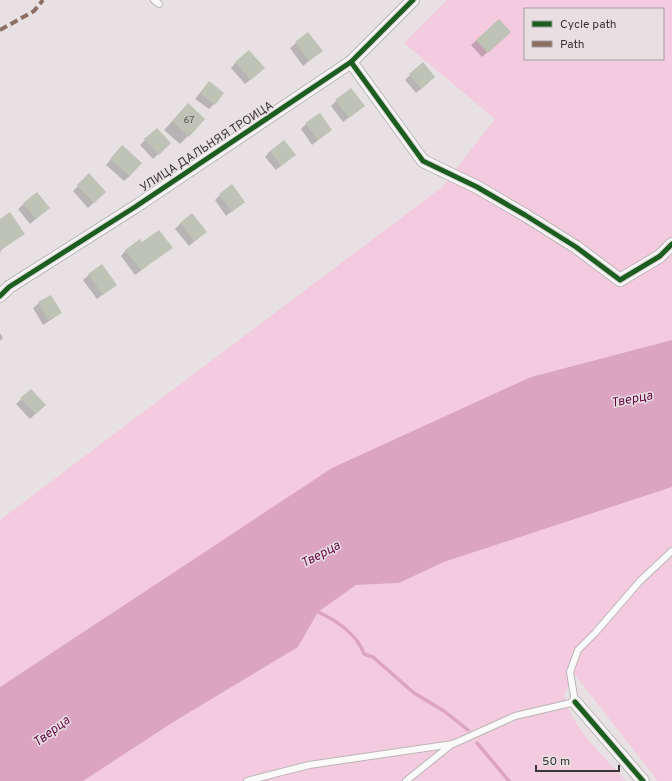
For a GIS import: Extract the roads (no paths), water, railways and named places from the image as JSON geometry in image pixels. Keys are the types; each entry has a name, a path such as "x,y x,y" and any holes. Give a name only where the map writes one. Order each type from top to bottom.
{"street":[{"name":"УЛИЦА ДАЛЬНЯЯ ТРОИЦА","path":"0,296 9,287 148,198 351,62 413,0"},
{"path":"351,62 423,161 477,187 525,215 576,247 620,280 660,256 672,244"},
{"path":"575,702 643,781"}],"lane":[{"path":"406,781 453,744 515,716 575,702 570,672 578,650 595,633 640,581 672,551"},
{"path":"247,781 309,765 453,744"}],"water":[{"name":"Тверца","path":"672,340 672,487 444,562 399,583 356,585 318,612 298,647 175,721 83,781 0,781 0,687 332,468 531,377"}],"waterway":[{"path":"318,612 345,628 356,640 364,654 373,657 414,693 444,711 468,730"},
{"path":"477,743 509,781"}]}
